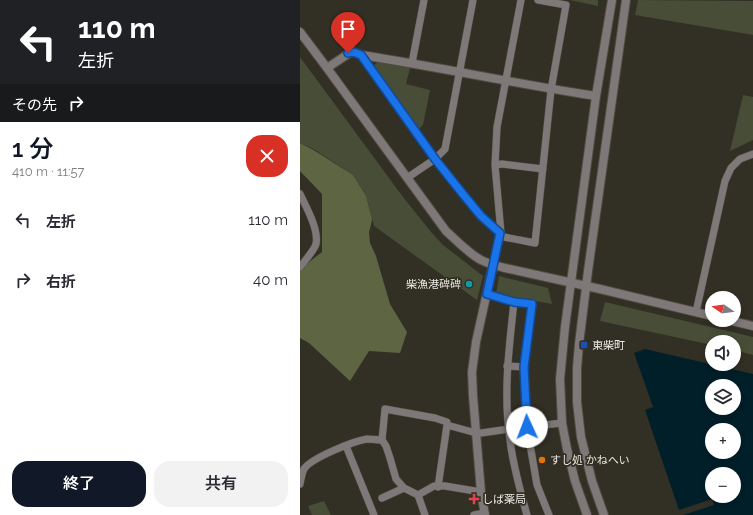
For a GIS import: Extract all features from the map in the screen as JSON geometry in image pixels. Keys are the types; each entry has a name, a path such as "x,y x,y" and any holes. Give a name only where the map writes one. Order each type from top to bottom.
{"street":[{"path":"412,63 424,0"},
{"path":"408,178 435,159 445,149 473,0"},
{"path":"474,515 485,514 476,433 472,372 476,342 500,233 495,165 497,127 521,0"},
{"path":"361,55 435,159 481,216 504,236 535,243 551,90 566,5 538,0"},
{"path":"587,515 569,460 562,423 560,368 564,327 596,96 612,0"},
{"path":"604,515 594,488 581,437 578,414 578,357 626,0"},
{"path":"300,32 446,231 465,249 480,260 493,265 705,314"},
{"path":"327,68 351,52 354,52 361,55 412,63 551,90 596,96"},
{"path":"696,312 725,181 731,168 740,159 753,154"},
{"path":"495,165 502,164 543,169"},
{"path":"300,194 317,234 316,245 300,267"},
{"path":"487,294 514,302 532,304 524,367 527,427 537,485 549,515"},
{"path":"514,302 507,366 508,429 518,482 527,515"},
{"path":"741,323 753,326"},
{"path":"507,366 524,367"},
{"path":"425,515 418,495 404,488 396,479 386,446 382,440 385,409 435,418 447,422 447,425 481,434 508,429 562,423"},
{"path":"438,486 447,425"},
{"path":"300,484 304,469 310,462 366,439 382,440"},
{"path":"346,446 374,515"},
{"path":"418,495 434,486 445,486 482,492"},
{"path":"382,498 404,488"}],"green space":[{"path":"570,0 598,0 598,6"},
{"path":"638,0 753,1 753,35 635,15"},
{"path":"300,57 403,197 431,232 443,245 483,276 477,300 374,226 366,196 353,175 312,148 300,143"},
{"path":"379,60 410,68 406,84 430,90 423,125 419,129 373,67"},
{"path":"743,95 753,97 753,140 730,151"},
{"path":"300,143 353,175 366,196 372,219 369,232 370,243 376,256 390,304 407,332 400,353 369,351 350,381 309,343 300,338 300,269 322,252 322,194 300,171"},
{"path":"499,276 548,288 552,304 496,294"},
{"path":"605,302 705,326 705,327 753,337 753,355 741,352 741,335 705,335 705,344 600,321"},
{"path":"324,501 331,515 312,515 308,506"}],"water":[{"path":"645,349 705,363 705,371 740,371 753,374 753,515 683,515 714,505 713,503 741,503 741,467 705,467 705,501 679,510 645,410 653,407 634,353"}],"place":[{"name":"柴漁港碑碑","path":"469,284"},
{"name":"東柴町","path":"584,345"},
{"name":"すし処 かねへい","path":"542,460"},
{"name":"しば薬局","path":"474,499"}],"route":[{"path":"348,53 354,52 361,55 435,159 481,216 500,233 487,294 514,302 532,304 524,367 527,427"}]}
